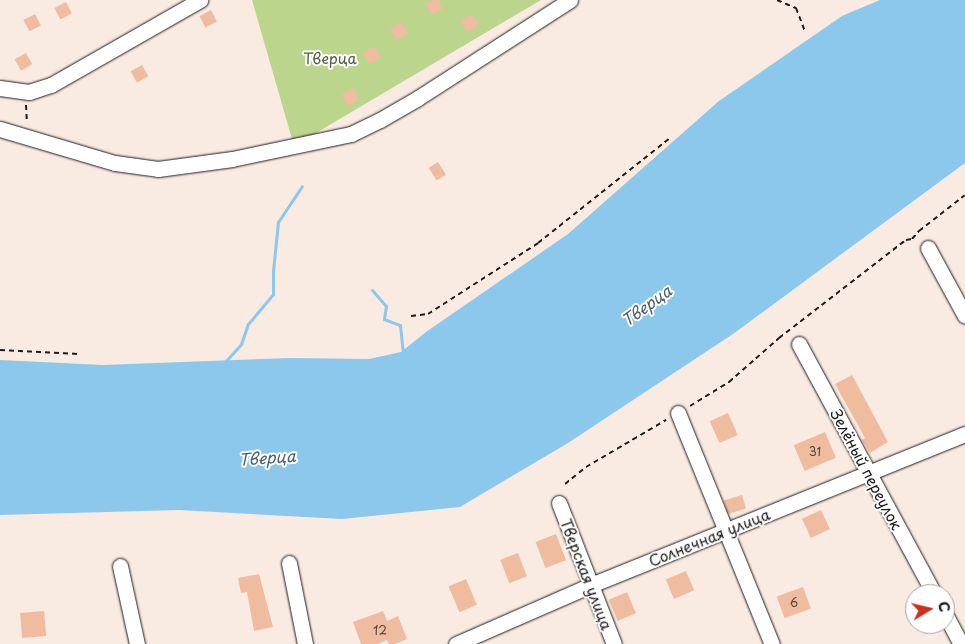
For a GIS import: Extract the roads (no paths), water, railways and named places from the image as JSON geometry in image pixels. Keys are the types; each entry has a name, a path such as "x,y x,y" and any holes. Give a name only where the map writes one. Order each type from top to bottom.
{"street":[{"path":"0,88 25,92 51,85 200,0"},
{"path":"0,129 114,164 158,169 232,159 351,134 418,98 570,0"},
{"path":"928,248 965,316"},
{"name":"Зелёный переулок","path":"799,344 929,584"},
{"path":"678,413 772,644"},
{"name":"Солнечная улица","path":"456,644 591,585 965,434"},
{"name":"Тверская улица","path":"559,503 614,644"},
{"path":"289,563 305,644"},
{"path":"120,566 137,644"},
{"path":"955,633 961,644"}],"water":[{"name":"Тверца","path":"880,0 965,0 965,163 733,334 568,443 460,507 342,519 179,510 0,515 0,360 103,365 290,358 369,359 401,352 426,332 568,234 719,101 842,16"}],"waterway":[{"path":"224,363 241,344 248,324 273,294 273,271 278,222 302,186"},
{"path":"372,290 386,306 384,319 400,325 403,355"}]}
